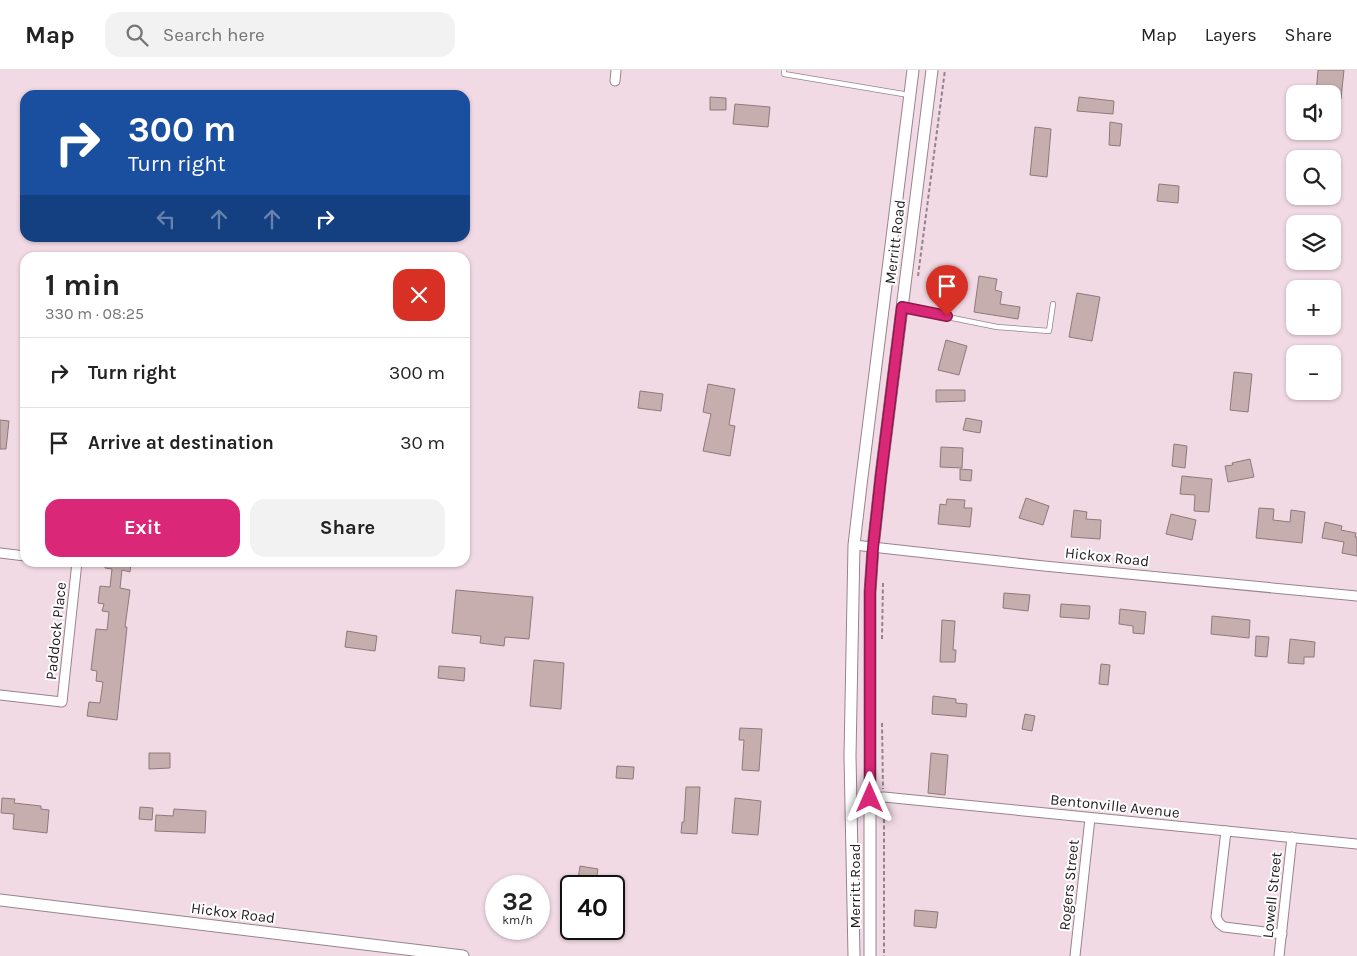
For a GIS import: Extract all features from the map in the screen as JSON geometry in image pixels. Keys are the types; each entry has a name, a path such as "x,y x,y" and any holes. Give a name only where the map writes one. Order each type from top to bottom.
{"street":[{"path":"615,81 616,70"},
{"name":"Merritt Road","path":"854,956 850,756 854,545 913,70"},
{"name":"Merritt Road","path":"870,956 870,592 873,548 932,70"},
{"name":"Hickox Road","path":"854,545 1357,596"},
{"path":"0,553 20,555"},
{"name":"Paddock Place","path":"0,695 62,702 76,567"},
{"name":"Bentonville Avenue","path":"870,798 1357,844"},
{"name":"Rogers Street","path":"1075,956 1090,818"},
{"path":"1226,831 1217,920 1224,927 1282,934"},
{"name":"Lowell Street","path":"1279,956 1292,838"},
{"name":"Hickox Road","path":"0,900 463,956"}],"lane":[{"path":"784,70 784,74 910,95"},
{"path":"902,307 996,327 1048,331 1053,304"}],"path":[{"path":"918,281 945,70"},
{"path":"882,646 883,578"},
{"path":"882,723 884,956"}],"building":[{"path":"1318,70 1344,70 1341,99 1341,85 1317,85"},
{"path":"710,97 726,98 726,110 710,110"},
{"path":"1079,97 1114,101 1113,114 1077,111"},
{"path":"735,104 770,107 768,127 733,124"},
{"path":"1110,122 1122,124 1120,146 1109,145"},
{"path":"1035,127 1051,129 1047,177 1030,175"},
{"path":"1159,184 1179,186 1178,203 1157,201"},
{"path":"979,276 997,279 995,290 1002,292 1000,304 1020,307 1018,319 974,312"},
{"path":"1077,293 1100,297 1092,341 1069,337"},
{"path":"946,340 967,346 959,375 938,370"},
{"path":"1234,372 1252,374 1248,412 1230,410"},
{"path":"708,384 735,389 729,425 735,426 730,456 703,451 711,414 703,412"},
{"path":"936,390 965,390 965,401 936,402"},
{"path":"640,391 663,394 661,411 638,408"},
{"path":"966,418 982,421 980,433 963,430"},
{"path":"0,420 9,421 6,449 0,449"},
{"path":"1174,444 1187,446 1185,468 1172,466"},
{"path":"941,447 963,448 962,468 940,467"},
{"path":"1250,459 1254,477 1228,482 1225,466"},
{"path":"960,469 972,470 971,481 960,480"},
{"path":"1182,476 1212,479 1209,512 1194,511 1195,495 1180,494"},
{"path":"1026,498 1049,506 1043,525 1019,518"},
{"path":"947,499 965,500 964,508 972,508 970,527 938,524 940,504 946,505"},
{"path":"1259,508 1274,509 1273,520 1290,522 1291,510 1305,512 1302,543 1256,538"},
{"path":"1074,510 1087,512 1086,519 1101,520 1100,539 1071,537"},
{"path":"1171,514 1196,520 1192,540 1166,534"},
{"path":"1325,522 1342,526 1341,530 1356,533 1357,556 1342,553 1344,542 1322,538"},
{"path":"130,567 130,572 122,570 120,588 130,590 117,720 87,716 89,702 100,703 103,682 96,681 97,671 91,670 96,629 107,630 109,612 102,611 104,604 98,603 100,586 110,587 112,569 105,568"},
{"path":"456,590 533,597 529,639 505,637 504,646 480,643 481,636 452,633"},
{"path":"1004,593 1030,595 1028,611 1003,608"},
{"path":"1061,604 1090,606 1089,619 1060,617"},
{"path":"1120,609 1146,612 1144,634 1133,633 1133,626 1119,624"},
{"path":"1212,616 1250,620 1249,638 1211,634"},
{"path":"942,620 955,621 953,650 956,650 955,662 940,662"},
{"path":"347,631 377,636 375,651 345,647"},
{"path":"1256,636 1269,637 1267,657 1255,656"},
{"path":"1290,639 1315,642 1314,657 1304,657 1304,664 1288,663"},
{"path":"534,660 564,663 561,709 530,706"},
{"path":"1101,664 1110,665 1108,685 1099,684"},
{"path":"439,666 465,668 464,681 438,678"},
{"path":"933,696 956,699 956,703 967,704 966,717 932,714"},
{"path":"1025,714 1035,716 1032,731 1022,729"},
{"path":"740,728 762,729 759,771 742,770 744,740 739,740"},
{"path":"149,753 170,753 170,768 149,769"},
{"path":"931,753 948,755 945,795 928,793"},
{"path":"617,766 634,767 633,779 616,778"},
{"path":"686,787 700,787 697,834 681,833 682,822 684,822"},
{"path":"2,798 15,799 14,803 41,806 41,809 49,810 47,833 13,829 14,814 1,813"},
{"path":"735,798 761,801 758,835 732,833"},
{"path":"140,807 153,808 152,820 139,819"},
{"path":"174,809 206,811 205,833 155,831 156,815 173,816"},
{"path":"580,866 598,869 597,875 579,875"},
{"path":"915,910 938,912 936,928 914,926"}],"route":[{"path":"870,798 870,592 881,475 902,307 947,316"}]}
